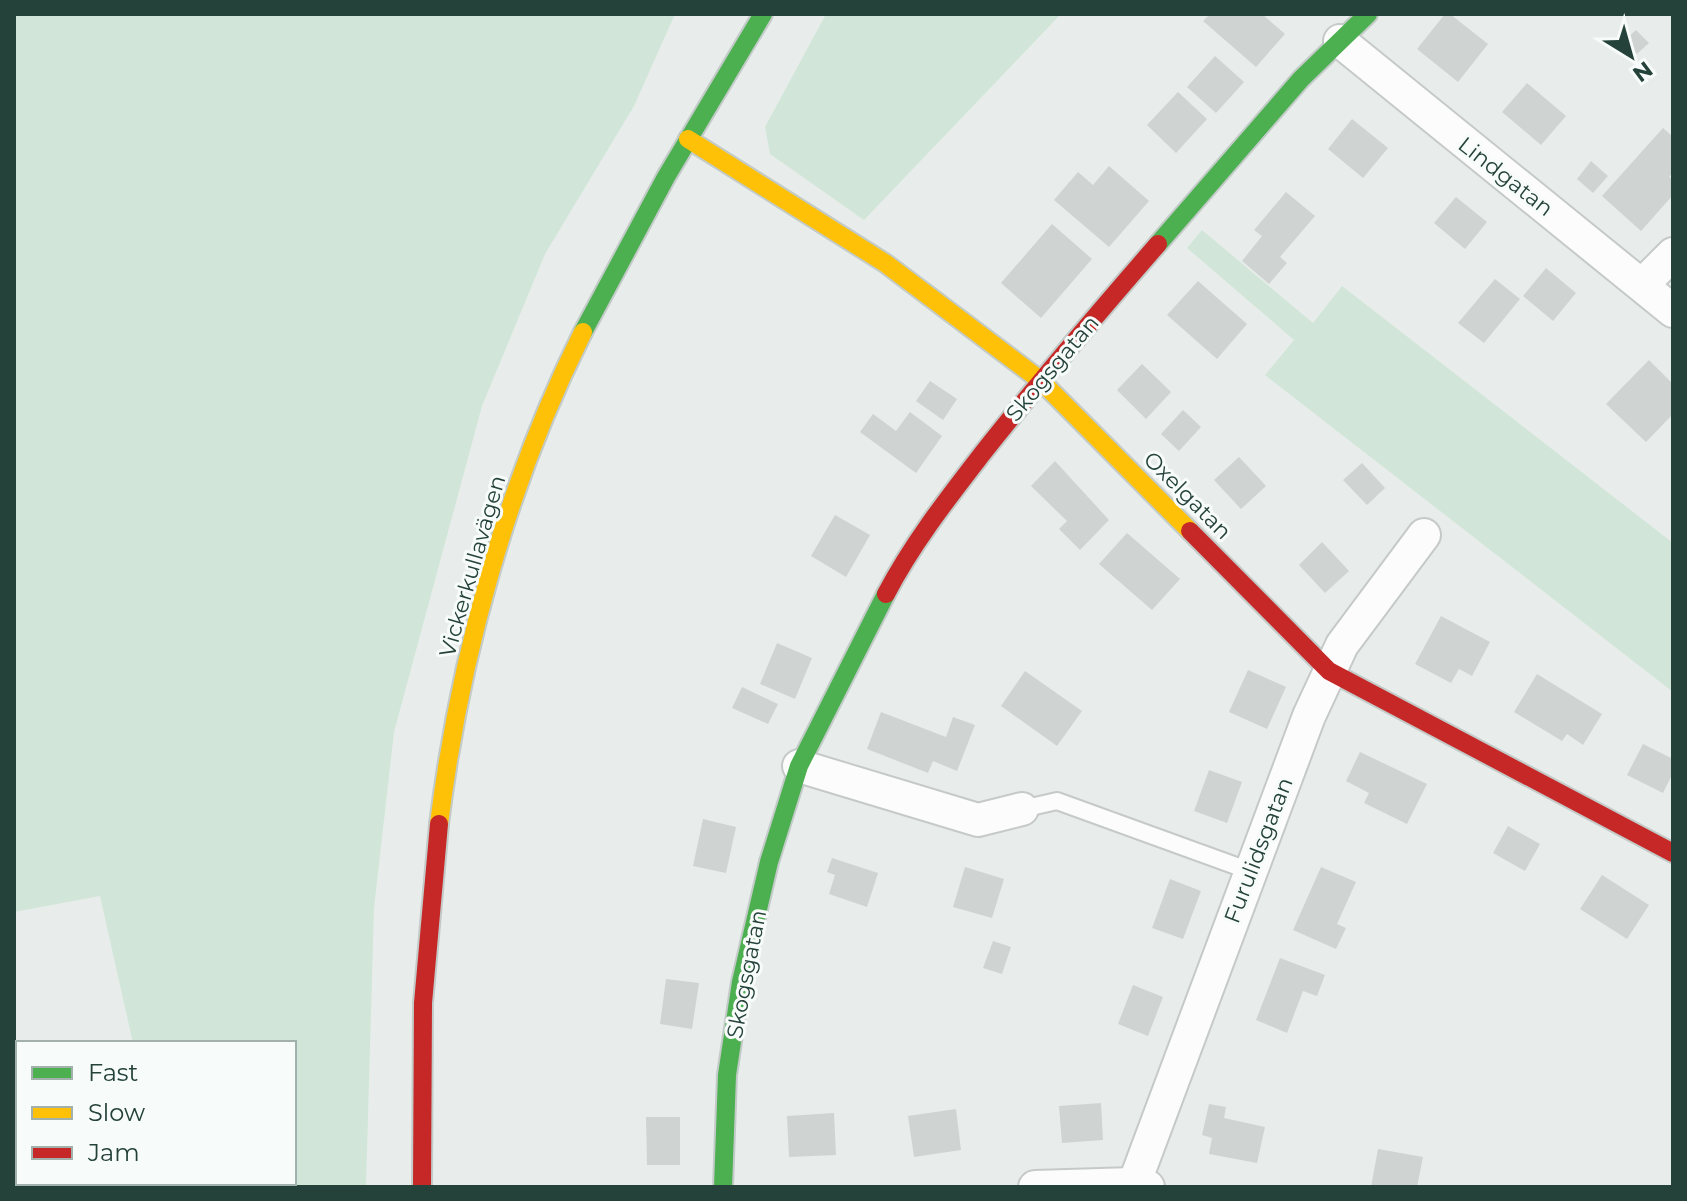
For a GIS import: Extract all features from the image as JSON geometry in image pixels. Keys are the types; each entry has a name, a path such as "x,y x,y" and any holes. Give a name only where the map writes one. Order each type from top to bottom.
{"street":[{"name":"Vickerkullavägen","path":"422,1187 419,1076 434,843 459,703 491,571 527,461 572,354 628,242 763,14"},
{"name":"Skogsgatan","path":"723,1187 727,1075 741,982 769,862 799,766 899,569 948,498 1040,380 1301,79 1368,14"},
{"name":"Lindgatan","path":"1340,41 1673,311"},
{"name":"Oxelgatan","path":"688,139 885,263 1040,380 1329,671 1673,853"},
{"path":"1643,284 1673,254"},
{"name":"Furulidsgatan","path":"1138,1186 1250,871 1329,671 1342,645 1424,535"},
{"path":"799,766 978,820 1022,809"},
{"path":"1035,1187 1138,1186"}],"lane":[{"path":"1022,809 1057,801 1250,871"}],"green space":[{"path":"14,14 675,14 634,106 545,254 482,406 394,732 374,908 366,1187 166,1187 296,1185 296,1041 133,1041 100,896 14,912"},
{"path":"826,14 1061,14 864,220 770,154 765,127"},
{"path":"1202,230 1313,323 1342,286 1673,543 1673,692 1265,375 1294,340 1187,248"}],"building":[{"path":"1210,14 1262,14 1285,34 1256,67 1203,21"},
{"path":"1445,14 1450,14 1488,44 1458,82 1417,49"},
{"path":"1636,30 1649,43 1637,54 1625,40"},
{"path":"1215,56 1244,82 1216,113 1187,87"},
{"path":"1527,83 1566,116 1541,145 1502,112"},
{"path":"1178,92 1207,119 1176,153 1147,125"},
{"path":"1352,119 1388,148 1363,178 1328,149"},
{"path":"1663,128 1673,137 1673,172 1669,177 1673,180 1673,195 1641,231 1602,196"},
{"path":"1591,161 1608,176 1593,193 1577,179"},
{"path":"1109,166 1149,201 1109,247 1054,200 1078,172 1093,185"},
{"path":"1286,192 1315,216 1280,257 1287,263 1269,284 1242,261 1262,236 1254,230"},
{"path":"1456,197 1487,222 1465,249 1434,223"},
{"path":"1052,224 1092,259 1041,318 1001,283"},
{"path":"1546,268 1576,293 1553,321 1523,296"},
{"path":"1495,279 1520,299 1484,343 1458,323"},
{"path":"1198,281 1247,324 1217,359 1167,315"},
{"path":"1649,360 1673,384 1673,414 1646,442 1606,404"},
{"path":"1142,364 1171,392 1146,419 1117,390"},
{"path":"930,381 957,399 943,420 916,401"},
{"path":"1183,410 1201,427 1179,451 1161,434"},
{"path":"910,412 942,436 916,473 860,432 873,414 896,431"},
{"path":"1239,457 1266,486 1241,509 1214,480"},
{"path":"1055,461 1109,520 1080,550 1059,529 1067,521 1031,486"},
{"path":"1362,463 1385,488 1367,505 1343,480"},
{"path":"835,515 870,535 846,577 811,556"},
{"path":"1127,533 1180,579 1152,610 1099,564"},
{"path":"1322,542 1349,571 1325,593 1299,565"},
{"path":"1441,616 1490,642 1472,676 1459,669 1451,683 1415,664"},
{"path":"777,643 812,658 795,699 760,684"},
{"path":"1248,670 1286,687 1267,729 1229,712"},
{"path":"1025,671 1082,711 1057,746 1001,706"},
{"path":"1537,674 1602,714 1583,745 1567,734 1562,741 1514,712"},
{"path":"742,687 778,704 768,724 732,708"},
{"path":"881,712 946,737 953,717 975,725 957,771 933,761 928,773 867,749"},
{"path":"1643,744 1673,759 1673,773 1663,793 1627,775"},
{"path":"1360,752 1427,784 1407,824 1364,803 1369,793 1346,781"},
{"path":"1209,770 1242,782 1227,823 1194,811"},
{"path":"703,819 736,827 726,873 693,866"},
{"path":"1508,826 1540,844 1525,871 1493,853"},
{"path":"832,858 878,873 867,907 829,894 835,875 827,872"},
{"path":"965,867 1004,879 992,918 953,907"},
{"path":"1321,867 1356,882 1337,924 1346,928 1336,949 1293,930"},
{"path":"1602,875 1649,905 1627,939 1580,909"},
{"path":"1170,879 1201,891 1183,939 1152,928"},
{"path":"993,941 1011,947 1002,974 983,968"},
{"path":"1280,958 1325,975 1317,996 1303,991 1287,1033 1256,1020"},
{"path":"666,979 699,983 692,1029 660,1024"},
{"path":"1133,985 1163,997 1148,1036 1118,1024"},
{"path":"1101,1103 1103,1140 1062,1143 1059,1106"},
{"path":"1209,1104 1226,1107 1224,1118 1265,1127 1257,1163 1209,1154 1212,1138 1202,1135"},
{"path":"956,1109 961,1150 914,1157 908,1116"},
{"path":"834,1113 836,1155 789,1157 787,1116"},
{"path":"646,1117 680,1117 680,1165 647,1165"},
{"path":"1378,1149 1423,1157 1417,1187 1371,1187"}],"traffic: fast":[{"path":"583,332 666,177 763,14"},
{"path":"1158,244 1301,79 1368,14"},
{"path":"723,1187 727,1075 741,982 769,862 799,766 886,594"}],"traffic: slow":[{"path":"688,139 885,263 1040,380 1190,531"},
{"path":"439,824 460,697 490,572 531,449 583,332"}],"traffic: jam":[{"path":"886,594 919,539 982,454 1158,244"},
{"path":"1190,531 1329,671 1673,853"},
{"path":"422,1187 423,1003 439,824"}]}
